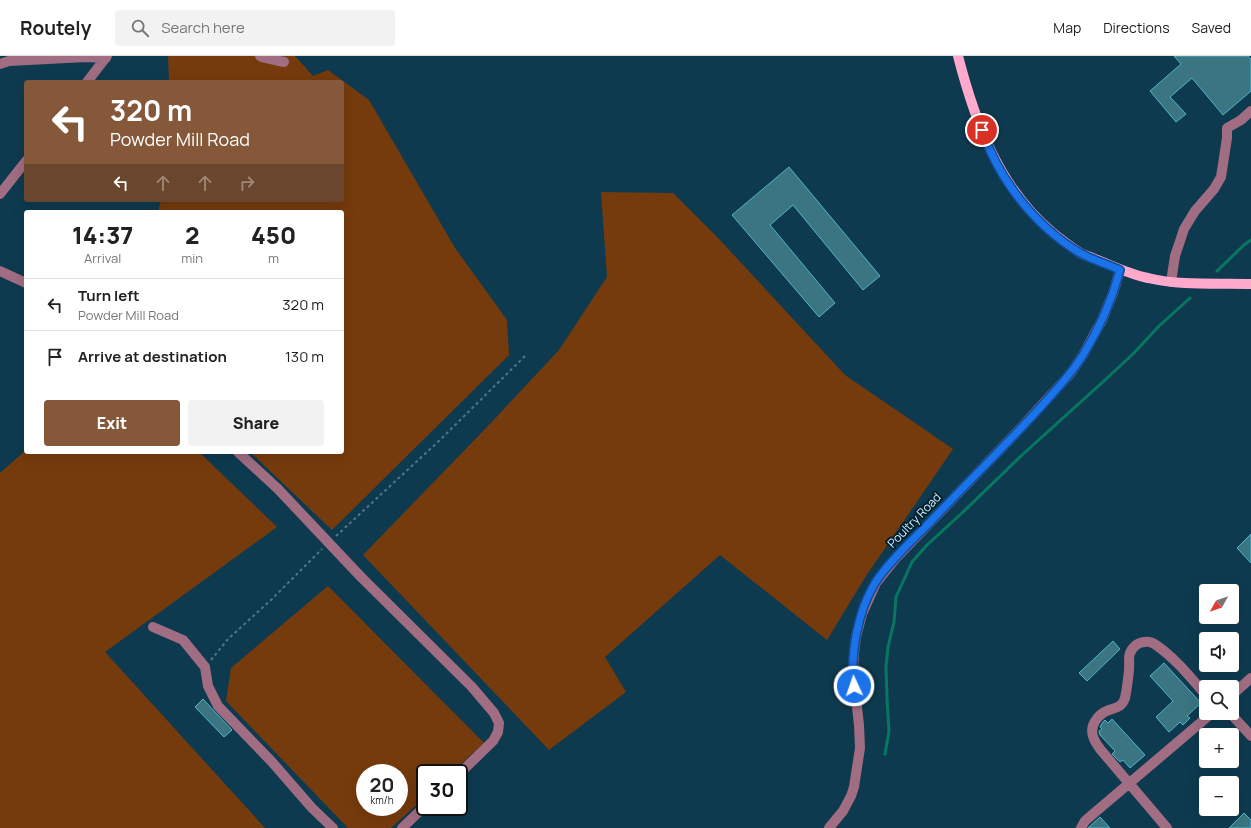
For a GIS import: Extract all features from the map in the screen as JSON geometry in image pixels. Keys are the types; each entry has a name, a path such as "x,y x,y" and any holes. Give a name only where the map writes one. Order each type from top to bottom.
{"main road":[{"path":"958,56 987,144 1006,178 1035,216 1063,241 1082,253 1120,270 1143,277 1170,282 1251,284"}],"street":[{"path":"0,64 9,61 86,56 107,57"},
{"path":"260,56 284,62"},
{"path":"90,80 107,57"},
{"path":"1170,282 1175,256 1184,228 1195,211 1214,189 1221,177 1227,138 1227,128 1241,120 1251,111"},
{"path":"0,194 24,164"},
{"name":"Poultry Road","path":"829,828 843,811 854,787 860,748 853,672 855,645 862,614 876,583 896,558 1018,432 1070,374 1083,355 1102,320 1113,293 1120,270"},
{"path":"0,271 24,282"},
{"path":"240,454 278,489 361,577 472,687 494,713 499,723 498,732 493,741 468,765"},
{"path":"153,627 183,640 206,667 208,686 218,706 272,762 312,808 333,828"},
{"path":"1167,828 1100,749 1093,738 1093,724 1097,719 1110,710 1117,709 1125,698 1130,669 1130,651 1139,643 1145,642 1155,644 1189,675 1199,687"},
{"path":"1239,689 1251,678"},
{"path":"1081,828 1085,821 1204,720"},
{"path":"1236,720 1251,736"},
{"path":"402,828 416,815"}],"path":[{"path":"206,667 228,639 272,599 328,543 441,439 526,355"}],"shaded area":[{"path":"168,56 295,56 313,76 328,70 342,80 169,80"},
{"path":"344,82 369,100 455,248 507,320 509,355 332,530 252,454 344,454 344,210 158,210 160,202 344,202"},
{"path":"601,192 673,193 719,239 845,375 953,449 866,576 827,640 720,555 605,657 626,692 549,750 363,555 559,350 607,277"},
{"path":"24,452 24,454 201,454 277,527 105,652 265,828 0,828 0,473"},
{"path":"328,586 484,743 461,764 416,764 416,805 408,812 408,764 356,764 356,816 404,816 391,828 348,828 226,701 231,668"}],"building":[{"path":"1174,56 1248,56 1251,59 1251,91 1223,115 1192,78 1170,97 1186,114 1176,122 1150,91 1181,64"},
{"path":"789,167 880,276 863,290 793,205 770,225 835,303 819,317 732,215"},
{"path":"1251,534 1251,563 1237,548"},
{"path":"1113,641 1120,649 1087,681 1079,673"},
{"path":"1164,663 1199,701 1199,705 1187,716 1190,718 1183,725 1180,722 1169,732 1156,717 1173,701 1150,676"},
{"path":"203,699 232,730 224,737 195,707"},
{"path":"1112,719 1145,755 1130,768 1123,760 1120,762 1112,754 1115,751 1100,735 1099,731 1102,729 1100,727 1103,722 1105,720 1108,723"},
{"path":"1244,813 1251,820 1251,828 1229,828"},
{"path":"1100,817 1110,828 1088,828 1089,827"}],"waterway":[{"path":"1217,271 1251,240"},
{"path":"885,754 889,731 886,667 888,647 894,622 896,597 912,562 927,545 1022,455 1134,353 1159,326 1190,298"}],"route":[{"path":"854,686 853,672 856,637 862,614 876,583 896,558 1018,432 1070,374 1083,355 1102,320 1113,293 1120,270 1082,253 1063,241 1035,216 1025,205 1006,178 987,144 982,130"}]}
